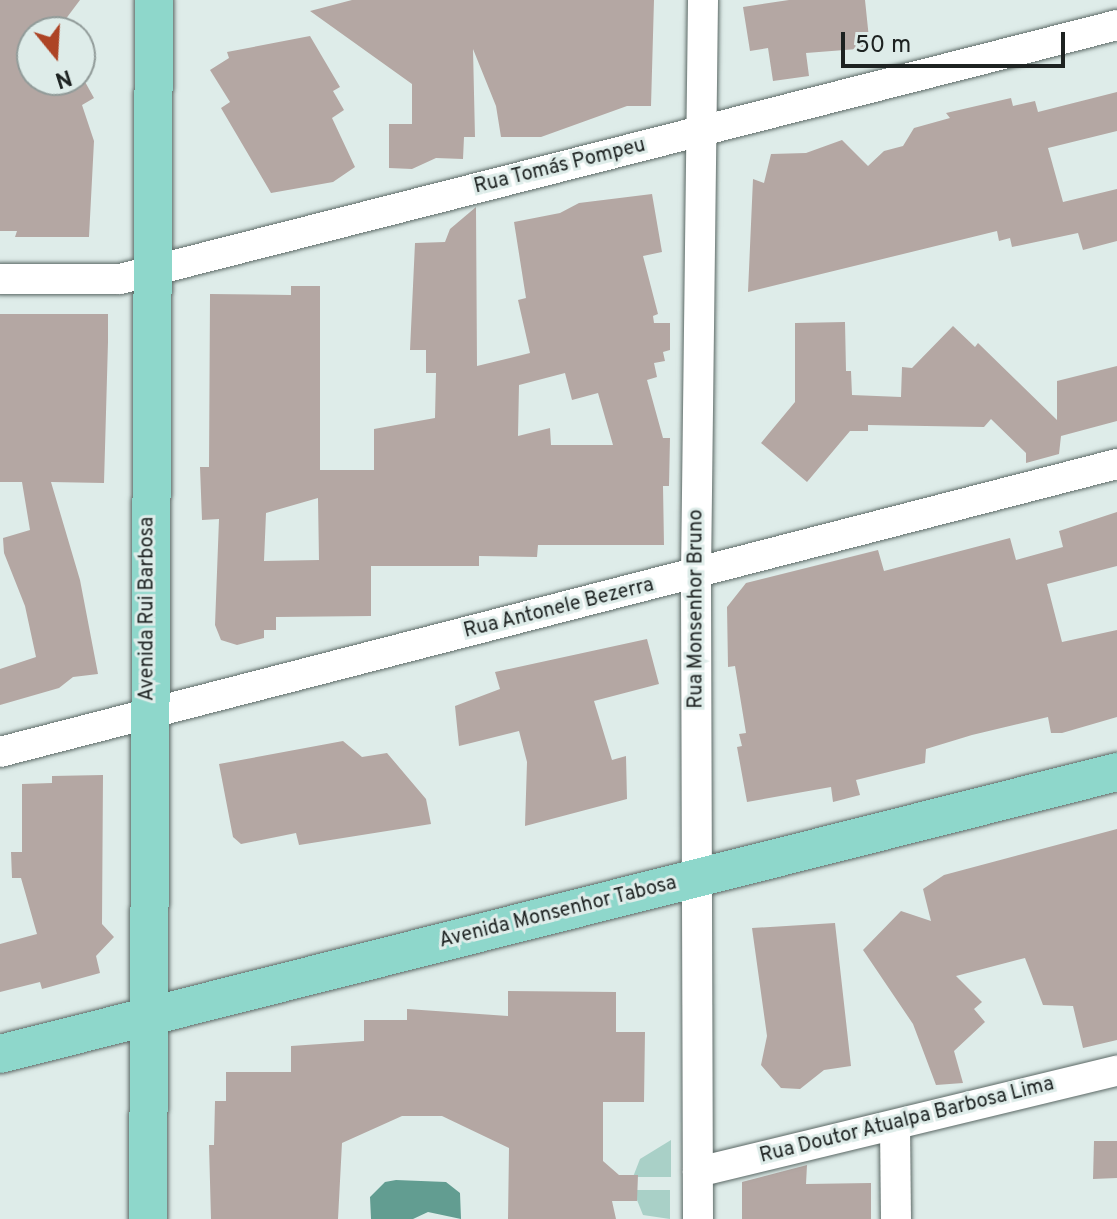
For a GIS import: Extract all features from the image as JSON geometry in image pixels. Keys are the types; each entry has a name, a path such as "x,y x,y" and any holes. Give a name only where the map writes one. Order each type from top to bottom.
{"main road":[{"name":"Avenida Rui Barbosa","path":"148,1219 149,272 154,0"},
{"name":"Avenida Monsenhor Tabosa","path":"0,1054 1117,772"}],"street":[{"name":"Rua Monsenhor Bruno","path":"698,1219 696,574 703,0"},
{"name":"Rua Tomás Pompeu","path":"0,279 120,279 1117,25"},
{"name":"Rua Antonele Bezerra","path":"0,752 1117,464"},
{"name":"Rua Doutor Atualpa Barbosa Lima","path":"698,1172 1117,1071"},
{"path":"895,1125 896,1219"}],"shaded area":[{"path":"671,1140 671,1177 633,1177 640,1159"},
{"path":"385,1182 446,1182 460,1193 461,1219 428,1212 413,1219 371,1219 370,1197"},
{"path":"633,1190 670,1190 670,1219 643,1215"}],"building":[{"path":"0,0 80,0 68,16 16,16 16,96 94,98 82,105 94,141 89,237 15,237 17,231 0,231"},
{"path":"352,0 654,0 651,106 627,106 541,137 501,137 496,106 473,49 475,137 464,137 463,159 436,158 412,169 389,168 389,124 412,124 412,84 310,11"},
{"path":"789,0 865,0 870,48 806,53 809,76 773,81 768,48 750,51 743,7"},
{"path":"310,36 340,87 333,91 344,110 332,118 355,167 333,182 271,193 221,108 230,102 210,70 229,58 227,52"},
{"path":"1117,92 1117,131 1048,148 1063,202 1117,189 1117,241 1083,250 1078,233 1012,247 1010,238 999,241 997,231 748,292 753,179 764,183 771,154 806,153 842,140 868,166 884,151 903,146 914,128 950,118 946,113 1011,98 1013,106 1035,101 1038,112"},
{"path":"652,194 662,252 643,256 658,314 653,316 654,323 670,323 670,350 663,352 665,361 654,363 657,377 647,380 663,438 670,438 669,486 663,486 664,545 538,545 537,557 479,556 479,566 371,566 371,616 276,617 276,630 264,630 264,638 237,645 221,640 215,625 219,519 202,520 200,467 209,467 210,294 291,295 291,286 320,286 320,470 374,470 374,429 435,418 436,373 426,373 426,350 410,350 415,243 445,242 450,229 476,207 477,366 530,353 518,300 526,298 514,222 560,213 579,203","holes":["565,373 572,400 598,393 613,445 551,445 550,428 518,436 519,385","318,498 319,560 264,561 266,513"]},
{"path":"0,314 108,314 104,483 51,482 80,580 98,674 73,677 59,688 0,705 0,669 36,657 25,606 4,553 3,538 30,530 22,482 0,482"},
{"path":"845,322 846,371 851,371 852,395 901,397 902,367 912,368 953,326 975,347 978,343 1057,420 1057,381 1117,366 1117,421 1061,436 1059,454 1026,463 1026,453 991,419 984,427 868,425 868,431 850,431 807,482 761,443 795,402 795,323"},
{"path":"1117,512 1117,566 1047,584 1062,642 1117,630 1117,717 1062,733 1051,733 1048,717 972,735 926,749 925,763 856,780 860,795 833,802 831,787 747,802 737,747 742,746 739,734 746,733 735,666 728,667 727,607 746,583 878,550 884,571 1010,538 1016,560 1063,547 1059,531"},
{"path":"647,639 659,684 594,701 612,760 626,756 627,799 525,826 527,762 519,731 459,746 455,706 500,689 495,672"},
{"path":"343,741 362,757 387,753 426,799 431,824 299,845 296,833 241,844 233,837 219,764"},
{"path":"103,775 102,924 114,937 96,956 100,973 42,989 40,982 0,992 0,944 37,934 21,878 12,878 11,852 22,852 22,784 52,783 52,776"},
{"path":"1117,829 1117,1040 1083,1048 1073,1006 1043,1005 1025,958 956,976 982,1002 974,1009 985,1022 954,1051 963,1083 936,1085 913,1024 863,950 901,911 931,921 923,889 944,875"},
{"path":"835,923 851,1066 824,1070 800,1089 781,1088 761,1065 767,1036 752,928"},
{"path":"508,991 616,992 616,1032 645,1032 644,1102 603,1102 603,1161 619,1175 638,1175 637,1201 612,1201 616,1219 508,1219 509,1148 442,1116 402,1116 342,1143 338,1219 211,1219 209,1145 214,1145 215,1101 226,1101 226,1072 291,1072 291,1046 364,1041 364,1020 407,1020 407,1009 508,1016"},
{"path":"1094,1141 1117,1141 1117,1178 1093,1179"},
{"path":"807,1165 806,1184 871,1183 871,1219 742,1219 742,1182"}]}
